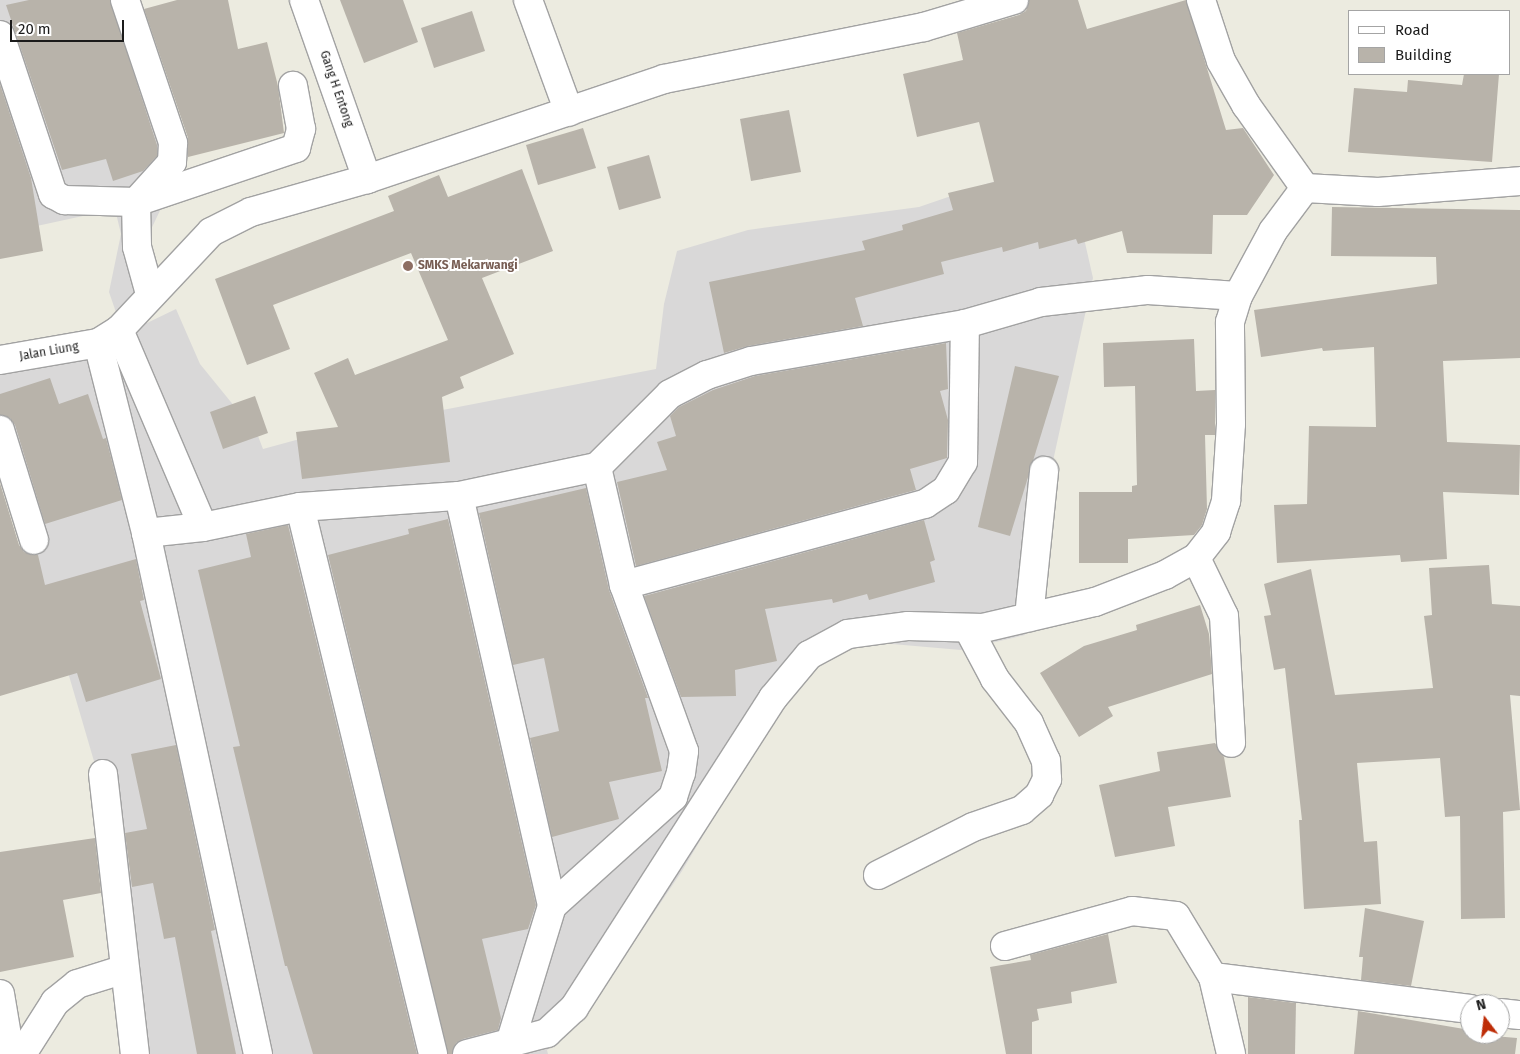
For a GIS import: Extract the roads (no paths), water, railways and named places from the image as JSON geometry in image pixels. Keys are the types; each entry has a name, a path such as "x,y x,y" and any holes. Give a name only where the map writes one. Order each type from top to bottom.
{"street":[{"path":"125,0 173,143 172,162 136,202 138,247 150,294"},
{"name":"Gang H Entong","path":"304,0 367,179"},
{"path":"528,0 569,112"},
{"path":"109,336 150,294 173,276 212,232 251,212 367,179 569,112 664,78 924,27 1014,0"},
{"path":"1201,0 1221,61 1246,105 1305,188"},
{"path":"0,35 53,194 64,200 136,202 296,148 301,130 293,86"},
{"path":"1305,188 1378,192 1520,181"},
{"path":"467,1054 547,1033 574,1008 773,698 809,655 848,634 908,626 969,630 1094,602 1165,575 1196,558 1216,532 1226,501 1231,424 1230,322 1238,296 1273,231 1305,188"},
{"path":"146,533 203,527 300,507 459,496 597,467 670,394 707,375 750,360 965,324 1041,302 1123,295 1148,290 1238,296"},
{"path":"624,584 925,504 946,490 962,462 965,324"},
{"path":"109,336 203,527"},
{"path":"109,336 146,533 258,1054"},
{"name":"Jalan Liung","path":"0,360 109,336"},
{"path":"0,430 34,540"},
{"path":"552,906 673,796 681,773 684,751 624,584 597,467"},
{"path":"1030,617 1044,471"},
{"path":"459,496 552,906 510,1043"},
{"path":"300,507 433,1054"},
{"path":"1196,558 1224,616 1231,743"},
{"path":"878,875 973,828 1022,810 1039,795 1048,779 1046,761 1029,722 995,679 969,630"},
{"path":"103,774 135,1054"},
{"path":"1004,946 1132,911 1176,916 1213,977 1231,1054"},
{"path":"22,1054 55,1002 77,984 125,969"},
{"path":"1213,977 1460,1008"},
{"path":"0,994 10,1054"}],"place":[{"name":"SMKS Mekarwangi","path":"408,266"}]}
